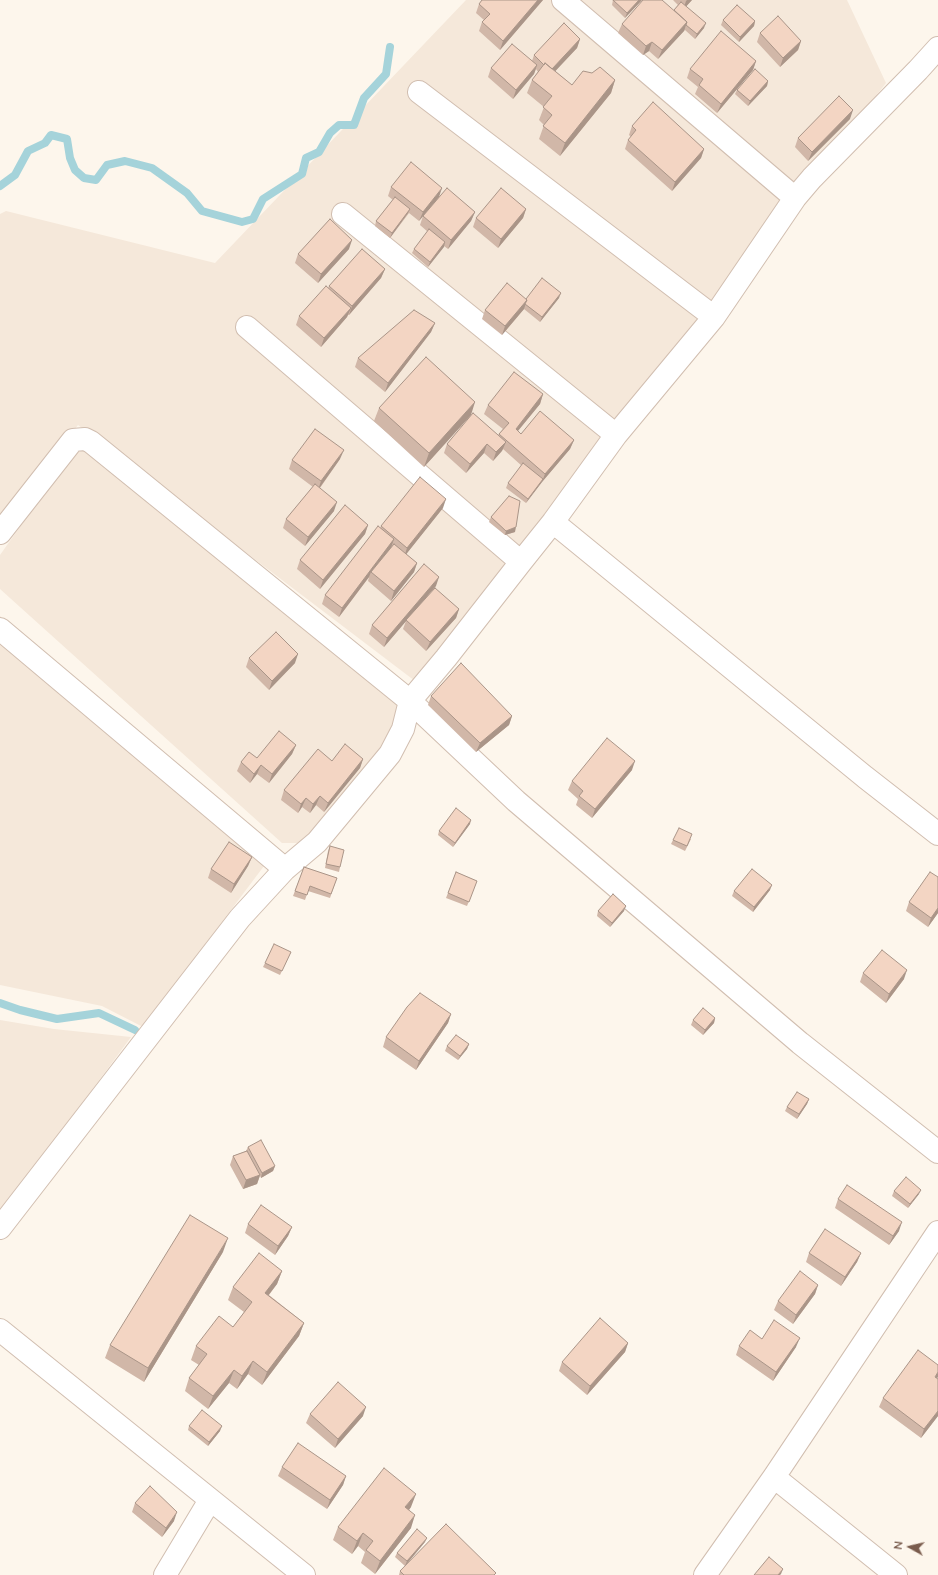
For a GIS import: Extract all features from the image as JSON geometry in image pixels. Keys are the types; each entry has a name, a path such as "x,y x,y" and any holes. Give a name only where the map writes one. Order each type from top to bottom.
{"street":[{"path":"564,0 795,198"},
{"path":"0,1228 240,918 285,869 317,842 390,754 403,729 410,701 446,658 553,522 616,435 714,317 795,198 812,178 938,48"},
{"path":"419,92 714,317"},
{"path":"343,214 616,435"},
{"path":"247,327 521,562"},
{"path":"0,533 73,440 85,439 410,701 540,822 800,1043 938,1152"},
{"path":"553,522 859,772 938,834"},
{"path":"0,629 285,869"},
{"path":"705,1575 774,1477 938,1232"},
{"path":"0,1330 304,1575"},
{"path":"774,1477 896,1575"},
{"path":"165,1575 210,1500"}],"shaded area":[{"path":"466,0 847,0 886,83 415,681 78,425 0,528 0,214 6,211 215,263"},
{"path":"80,442 404,699 390,742 307,843 282,843 0,589 0,555"},
{"path":"0,616 273,854 143,1027 102,1006 0,985"},
{"path":"0,1020 54,1029 131,1037 0,1215"}],"building":[{"path":"482,0 538,0 503,41 482,22 490,14 479,4"},
{"path":"613,0 639,0 627,13"},
{"path":"643,0 662,0 687,22 662,50 652,42 646,46 622,24"},
{"path":"681,2 706,23 697,34 686,25 687,22 674,10"},
{"path":"737,5 755,21 740,37 723,20"},
{"path":"778,16 801,41 783,58 760,33"},
{"path":"564,23 580,39 552,69 545,63 544,65 534,55"},
{"path":"721,31 756,61 721,104 699,85 703,79 690,69"},
{"path":"512,44 537,65 516,90 491,68"},
{"path":"545,63 572,85 583,71 592,73 600,67 615,80 565,143 543,126 552,115 543,107 552,96 532,80"},
{"path":"755,69 768,81 750,101 737,90"},
{"path":"839,96 853,110 812,152 798,138"},
{"path":"653,102 704,149 675,182 628,140 636,130 632,126"},
{"path":"411,162 442,188 423,212 391,187"},
{"path":"447,188 475,212 451,240 423,216"},
{"path":"501,188 526,209 501,239 476,218"},
{"path":"395,197 410,209 392,233 376,221"},
{"path":"330,219 352,240 321,274 298,254"},
{"path":"429,229 445,242 430,262 414,249"},
{"path":"362,249 385,269 352,306 329,286"},
{"path":"542,278 561,293 542,317 525,304 526,299"},
{"path":"507,283 527,300 505,326 485,310"},
{"path":"326,286 351,308 324,338 299,316"},
{"path":"414,310 435,323 388,383 358,358"},
{"path":"426,357 475,402 429,453 379,408"},
{"path":"514,372 543,394 516,429 521,434 540,411 574,440 545,474 499,434 509,423 488,405"},
{"path":"473,413 506,442 496,452 487,444 470,464 447,444"},
{"path":"315,429 344,450 321,481 292,460"},
{"path":"523,463 543,479 528,499 508,483"},
{"path":"420,477 446,499 407,548 381,526"},
{"path":"315,484 337,502 308,537 286,519"},
{"path":"509,496 520,501 516,527 506,531 491,517"},
{"path":"345,505 368,525 323,580 300,560"},
{"path":"378,526 394,539 342,608 325,595"},
{"path":"394,544 417,563 394,591 371,572"},
{"path":"424,564 439,577 387,638 372,625"},
{"path":"435,588 459,609 430,642 406,620"},
{"path":"276,632 298,654 272,681 249,658"},
{"path":"461,663 512,716 480,743 431,696"},
{"path":"279,731 296,745 272,774 261,765 254,774 241,762 249,752 257,758"},
{"path":"607,738 635,761 595,809 579,796 583,791 572,781"},
{"path":"345,744 363,759 328,803 320,796 313,804 306,798 301,804 284,790 318,749 332,761"},
{"path":"456,808 471,820 455,843 439,831"},
{"path":"679,828 692,834 687,846 673,840"},
{"path":"229,842 252,857 234,884 211,869"},
{"path":"330,846 344,850 340,867 326,864"},
{"path":"304,867 337,878 331,894 310,886 307,895 295,891"},
{"path":"752,869 772,885 754,907 734,891"},
{"path":"456,872 477,881 469,902 448,893"},
{"path":"930,872 938,877 938,908 931,918 909,902"},
{"path":"613,894 626,906 612,923 598,911"},
{"path":"274,944 291,952 282,971 265,963"},
{"path":"882,950 907,970 889,994 863,973"},
{"path":"420,993 451,1014 419,1061 386,1037 407,1007"},
{"path":"703,1008 715,1018 705,1030 693,1020"},
{"path":"456,1035 469,1044 460,1056 447,1046"},
{"path":"797,1092 809,1099 799,1114 787,1107"},
{"path":"261,1140 275,1166 262,1173 248,1147"},
{"path":"247,1151 260,1175 246,1180 233,1156"},
{"path":"906,1177 921,1190 910,1204 894,1191"},
{"path":"847,1185 902,1222 893,1236 838,1199"},
{"path":"261,1205 292,1227 278,1246 248,1224"},
{"path":"190,1215 228,1238 148,1368 110,1345"},
{"path":"825,1229 861,1253 845,1277 809,1253"},
{"path":"259,1253 282,1271 265,1293 304,1323 267,1372 253,1361 242,1376 234,1370 213,1396 189,1378 207,1354 196,1346 219,1316 233,1327 252,1302 233,1287"},
{"path":"800,1271 818,1285 796,1315 778,1301"},
{"path":"600,1318 628,1343 590,1386 562,1362"},
{"path":"774,1320 800,1338 776,1372 739,1346 750,1330 762,1339"},
{"path":"918,1350 938,1365 938,1372 935,1377 938,1379 938,1411 924,1429 883,1398"},
{"path":"338,1382 366,1407 338,1439 310,1414"},
{"path":"202,1410 222,1426 209,1442 189,1426"},
{"path":"298,1443 346,1476 330,1500 282,1467"},
{"path":"384,1468 416,1494 405,1507 415,1515 380,1561 366,1550 373,1541 363,1533 357,1541 338,1527"},
{"path":"150,1486 177,1512 166,1528 135,1503"},
{"path":"446,1524 496,1573 494,1575 404,1575 400,1571"},
{"path":"417,1529 427,1538 407,1561 397,1553"},
{"path":"769,1557 783,1569 778,1575 754,1575"}],"waterway":[{"path":"0,186 15,175 28,151 45,143 51,135 67,139 70,158 75,170 84,178 96,180 107,165 125,161 152,168 187,193 202,211 242,222 253,219 263,199 302,174 306,158 319,152 330,133 339,125 354,125 364,98 386,74 390,47"},
{"path":"0,1003 20,1010 57,1019 99,1013 135,1030"}]}
